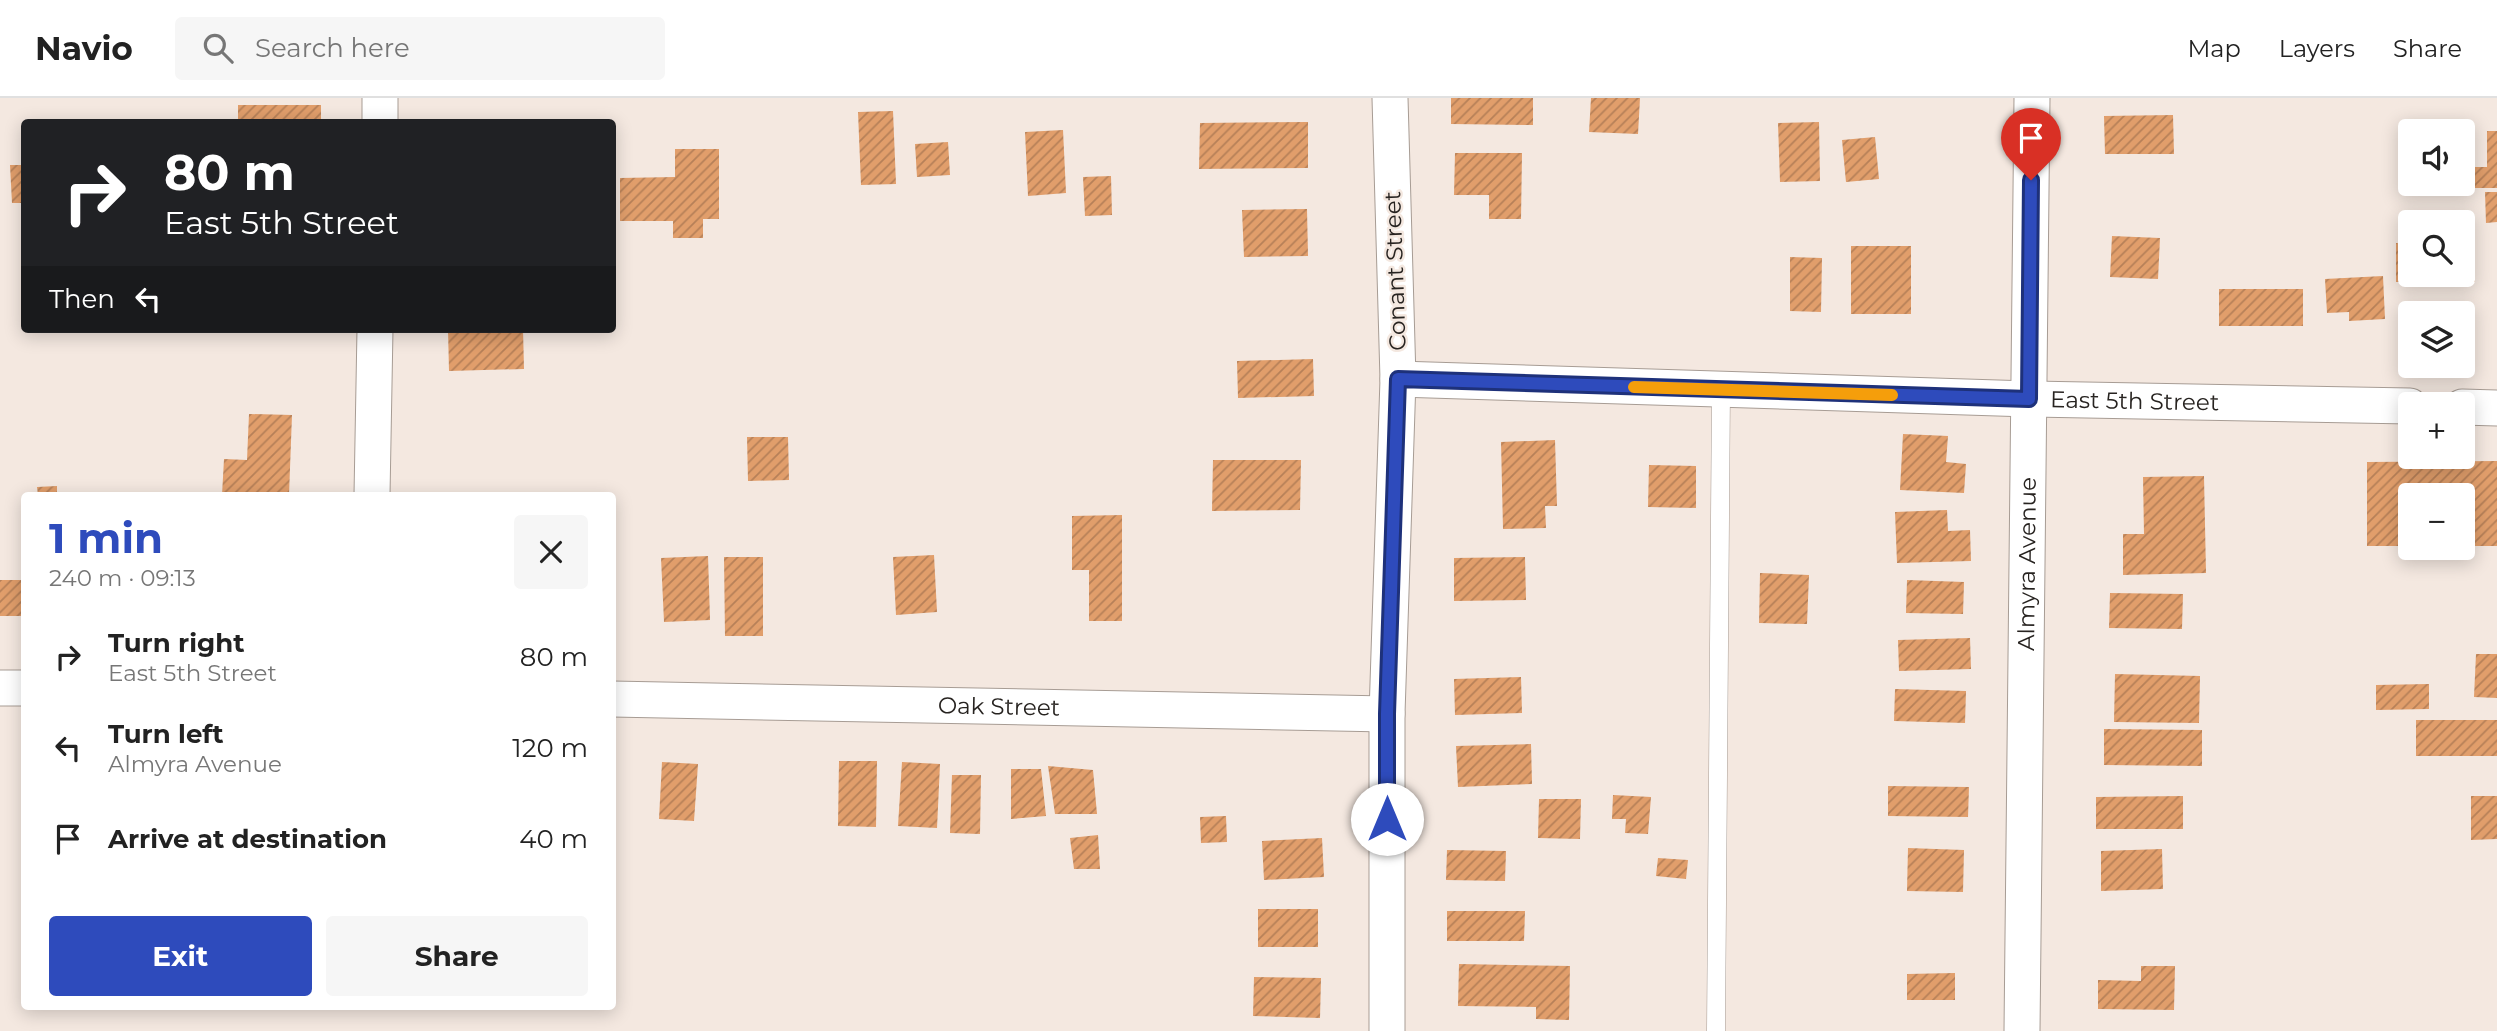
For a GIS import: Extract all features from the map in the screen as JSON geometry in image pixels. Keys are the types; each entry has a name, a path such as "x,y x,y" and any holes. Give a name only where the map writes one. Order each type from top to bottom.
{"street":[{"path":"380,98 380,119"},
{"name":"Conant Street","path":"1387,1031 1387,714 1398,379 1390,98"},
{"name":"Almyra Avenue","path":"2022,1031 2032,98"},
{"path":"372,492 375,333"},
{"name":"East 5th Street","path":"1398,379 2029,399 2398,406"},
{"path":"2475,407 2497,408"},
{"path":"0,688 21,688"},
{"name":"Oak Street","path":"616,699 1387,714"}],"lane":[{"path":"1716,1031 1721,389"}],"building":[{"path":"1451,98 1533,98 1533,125 1451,124"},
{"path":"1591,98 1640,98 1638,134 1589,132"},
{"path":"238,105 321,105 321,119 238,119"},
{"path":"893,111 896,184 861,185 858,112"},
{"path":"2173,115 2174,154 2105,154 2104,116"},
{"path":"1308,122 1308,168 1199,169 1200,123"},
{"path":"1819,122 1820,181 1780,182 1778,123"},
{"path":"1063,130 1066,193 1028,196 1025,132"},
{"path":"2487,131 2497,131 2497,188 2475,188 2475,167 2487,167"},
{"path":"1875,137 1879,179 1846,182 1842,140"},
{"path":"948,142 950,175 917,177 915,144"},
{"path":"675,149 719,149 719,219 703,219 703,238 673,238 673,221 620,221 620,178 675,177"},
{"path":"1455,153 1522,153 1521,219 1489,219 1489,195 1454,195"},
{"path":"10,165 21,165 21,203 12,203"},
{"path":"1111,176 1112,215 1085,216 1083,177"},
{"path":"2485,192 2497,192 2497,222 2486,223"},
{"path":"1307,209 1308,256 1244,257 1242,210"},
{"path":"2112,236 2160,238 2158,279 2110,277"},
{"path":"2398,243 2398,282 2396,282"},
{"path":"1851,246 1911,246 1911,314 1851,314"},
{"path":"1790,257 1822,258 1821,312 1790,311"},
{"path":"2383,276 2385,319 2349,321 2349,312 2327,313 2325,279"},
{"path":"2219,289 2303,289 2303,326 2219,326"},
{"path":"448,333 523,333 524,369 449,371"},
{"path":"1313,359 1314,396 1238,398 1237,361"},
{"path":"249,414 292,415 289,492 222,492 224,459 247,460"},
{"path":"1903,434 1948,436 1946,462 1966,464 1964,493 1900,490"},
{"path":"747,437 788,437 789,480 748,481"},
{"path":"1555,440 1557,506 1545,506 1546,528 1503,529 1501,442"},
{"path":"1213,460 1301,460 1300,510 1212,511"},
{"path":"2475,461 2497,461 2497,546 2475,546 2475,483 2398,483 2398,546 2367,546 2367,462 2398,462 2398,469 2475,469"},
{"path":"1649,465 1696,466 1696,508 1648,507"},
{"path":"2204,476 2206,573 2123,575 2123,534 2144,534 2143,477"},
{"path":"57,486 57,492 38,492 37,487"},
{"path":"1947,510 1948,531 1970,530 1971,561 1897,563 1895,512"},
{"path":"1122,515 1122,621 1089,621 1089,570 1072,570 1072,516"},
{"path":"934,555 937,612 896,615 893,557"},
{"path":"708,556 710,620 664,622 661,558"},
{"path":"724,557 763,557 763,636 725,636"},
{"path":"1525,557 1526,600 1454,601 1454,558"},
{"path":"1760,573 1809,575 1807,624 1759,623"},
{"path":"0,580 21,580 21,616 0,616"},
{"path":"1907,580 1964,582 1963,614 1906,613"},
{"path":"2110,593 2183,594 2182,629 2109,628"},
{"path":"1970,638 1971,669 1899,671 1898,640"},
{"path":"2476,654 2497,654 2497,698 2474,697"},
{"path":"2115,674 2200,676 2199,723 2114,722"},
{"path":"1521,677 1522,713 1455,715 1454,679"},
{"path":"2429,684 2429,709 2376,710 2376,685"},
{"path":"1895,689 1966,691 1965,723 1894,721"},
{"path":"2416,720 2497,720 2497,756 2416,756"},
{"path":"2104,729 2202,730 2202,766 2104,765"},
{"path":"1531,744 1532,784 1458,787 1456,746"},
{"path":"839,761 877,761 876,827 838,826"},
{"path":"662,762 698,764 694,821 659,819"},
{"path":"902,762 940,764 937,828 898,826"},
{"path":"1048,766 1093,770 1097,814 1055,814"},
{"path":"1011,769 1041,769 1046,816 1011,819"},
{"path":"952,775 981,775 980,834 950,833"},
{"path":"1888,786 1969,787 1968,817 1888,816"},
{"path":"1613,795 1651,797 1648,834 1625,833 1626,819 1612,819"},
{"path":"2183,796 2183,829 2096,829 2096,797"},
{"path":"2471,796 2497,796 2497,839 2471,840"},
{"path":"1539,799 1581,799 1580,839 1538,838"},
{"path":"1226,816 1227,842 1201,843 1200,817"},
{"path":"1098,835 1100,869 1074,869 1070,838"},
{"path":"1322,838 1324,877 1264,880 1262,841"},
{"path":"1908,848 1964,850 1963,892 1907,891"},
{"path":"2162,849 2163,889 2101,891 2101,851"},
{"path":"1447,850 1506,851 1505,881 1446,880"},
{"path":"1658,858 1688,860 1686,879 1656,876"},
{"path":"1258,909 1318,909 1318,947 1258,947"},
{"path":"1447,911 1525,911 1524,941 1447,941"},
{"path":"1459,964 1570,966 1569,1020 1536,1019 1536,1007 1458,1006"},
{"path":"2141,966 2175,966 2174,1010 2098,1009 2098,980 2141,981"},
{"path":"1955,973 1955,1000 1907,1000 1907,974"},
{"path":"1254,977 1321,978 1320,1018 1253,1016"}],"slow traffic":[{"path":"1634,387 1892,395"}],"route":[{"path":"1387,819 1387,714 1398,379 2029,399 2031,180"}]}
